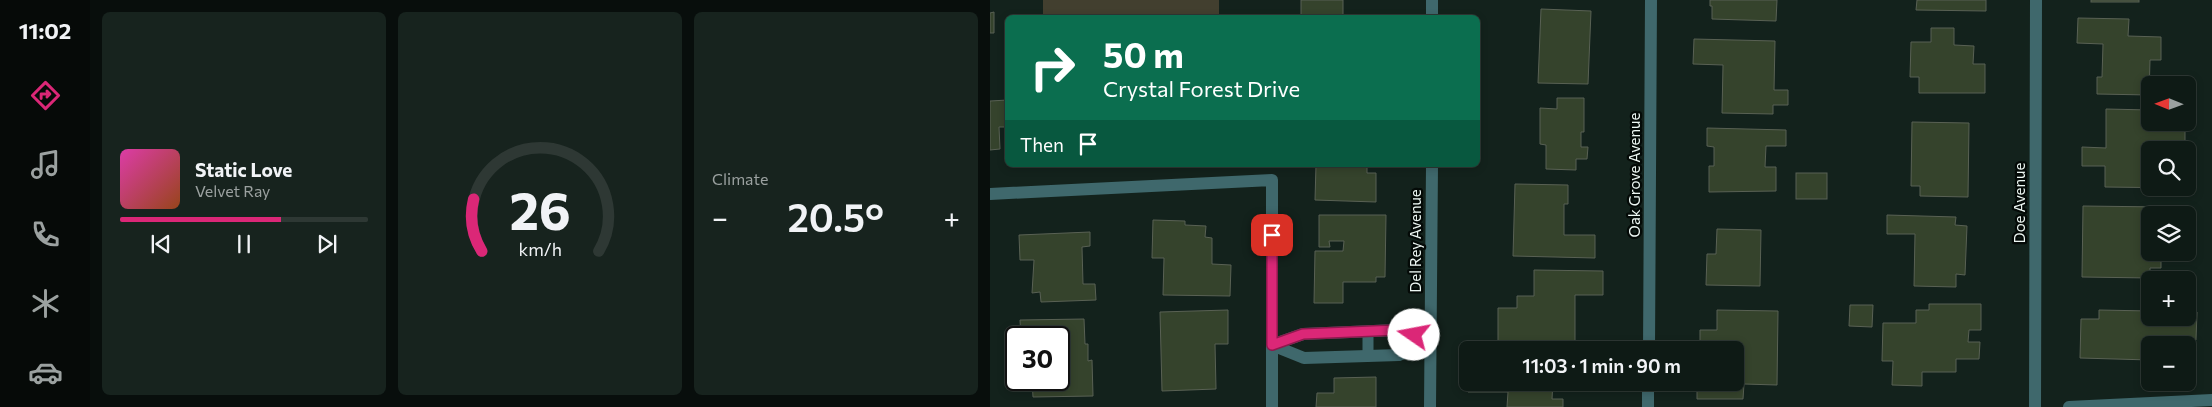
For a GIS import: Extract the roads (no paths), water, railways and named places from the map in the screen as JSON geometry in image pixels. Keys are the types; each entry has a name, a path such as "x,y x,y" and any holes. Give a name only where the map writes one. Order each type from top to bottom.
{"street":[{"path":"1432,0 1432,15"},
{"name":"Oak Grove Avenue","path":"1649,341 1651,0"},
{"name":"Doe Avenue","path":"2035,407 2036,0"},
{"name":"Del Rey Avenue","path":"1430,407 1432,167"},
{"path":"990,194 1272,180 1272,407"},
{"path":"1272,345 1303,334 1397,330 1431,340"},
{"path":"1272,345 1304,358 1368,356 1399,354 1431,340"},
{"path":"1648,391 1648,407"},
{"path":"2069,407 2212,400"}],"lane":[{"path":"1368,331 1368,356"}]}
